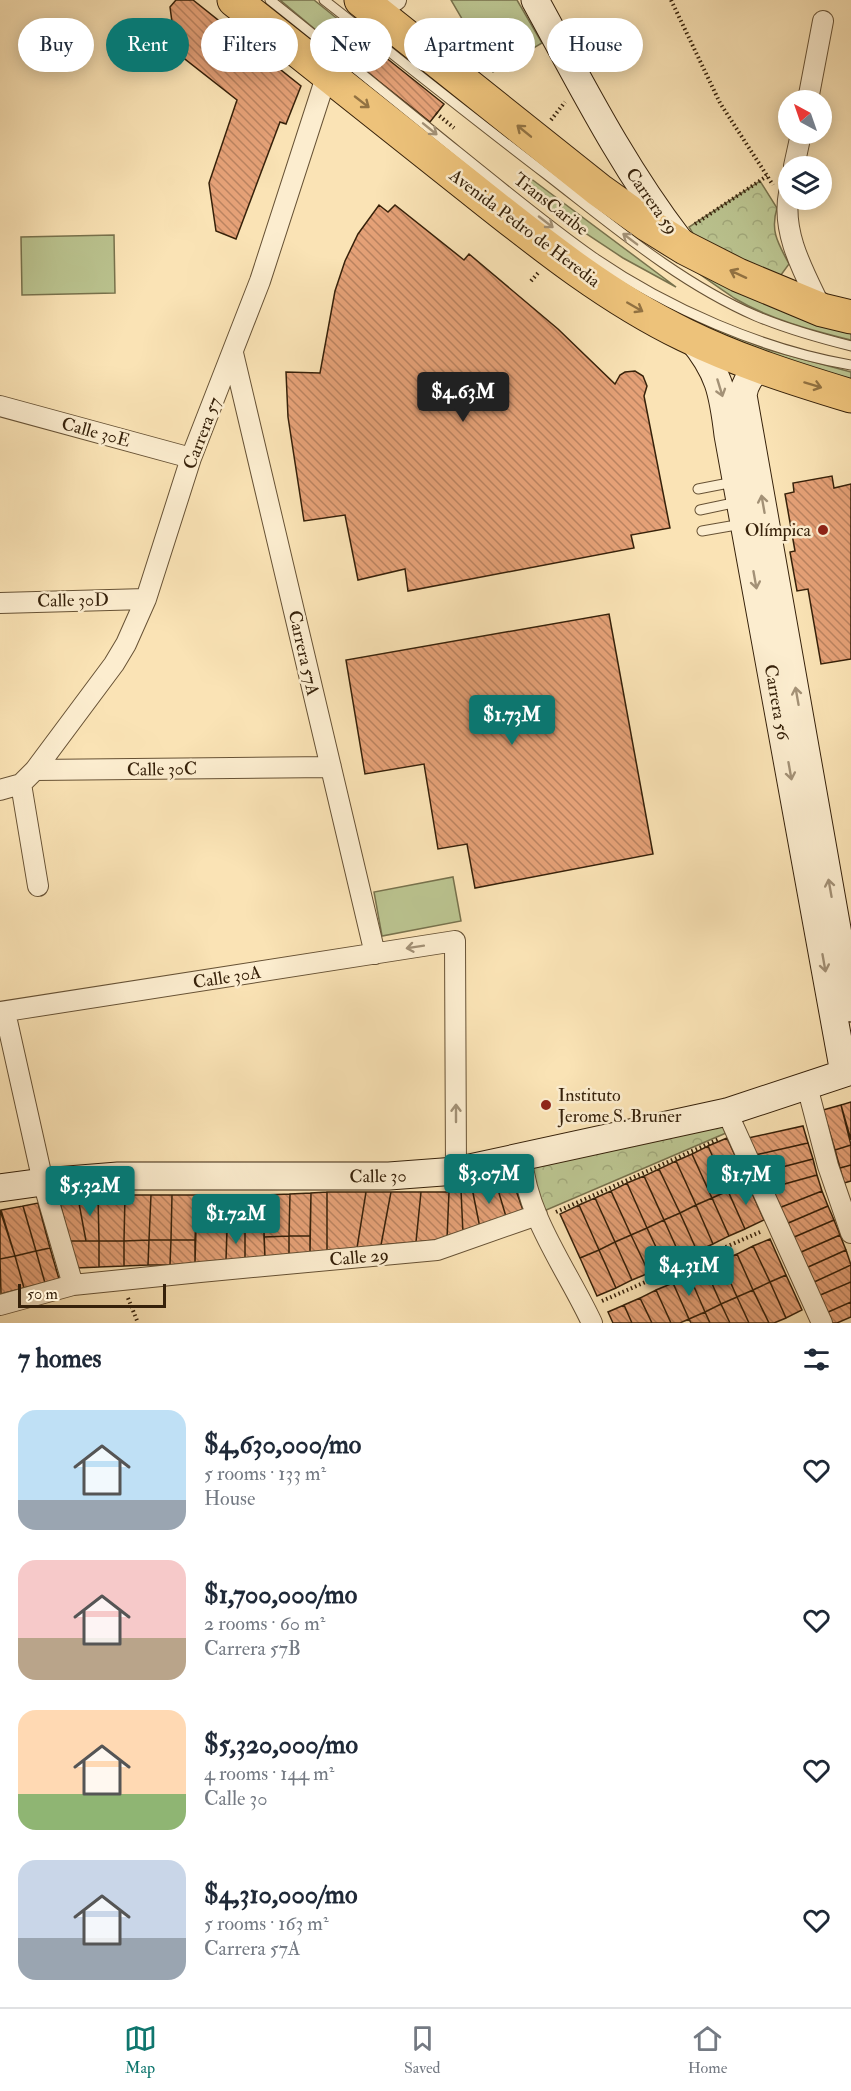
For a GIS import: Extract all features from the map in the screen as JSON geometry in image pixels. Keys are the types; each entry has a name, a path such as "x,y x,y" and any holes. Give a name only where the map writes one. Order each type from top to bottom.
{"highway":[{"name":"Avenida Pedro de Heredia","path":"234,0 547,248 612,293 715,350 851,396"},
{"path":"385,0 599,190 648,225 781,294 837,313"}],"street":[{"name":"Carrera 59","path":"535,0 620,153 681,242"},
{"path":"809,90 823,21"},
{"name":"Carrera 57","path":"35,770 118,658 146,599 191,458 260,281 327,74"},
{"name":"Carrera 59","path":"599,190 609,188 617,181 622,172 620,153"},
{"path":"789,210 790,234 800,263 837,313"},
{"path":"781,294 796,276 800,263"},
{"name":"Carrera 56","path":"691,338 712,366 724,402 740,502 848,1072"},
{"name":"Carrera 57A","path":"233,353 375,954"},
{"name":"Carrera 56","path":"761,366 749,377 743,395 851,1008"},
{"name":"Calle 30E","path":"0,406 191,458"},
{"name":"Calle 30D","path":"0,603 146,599"},
{"name":"Calle 30C","path":"35,770 331,767"},
{"path":"0,789 21,784 35,770"},
{"path":"21,784 38,886"},
{"name":"Calle 30A","path":"3,1012 455,941 456,1172"},
{"path":"3,1012 43,1182 73,1286"},
{"name":"Calle 30","path":"0,1188 118,1176 389,1176 456,1172 522,1158 731,1122 807,1086 848,1072"},
{"path":"807,1086 828,1166 851,1233"},
{"path":"731,1122 822,1323"},
{"path":"522,1158 524,1176 538,1217 588,1316"},
{"name":"Calle 29","path":"0,1305 73,1286 437,1250 538,1217"}],"lane":[{"name":"TransCaribe","path":"270,0 550,225 620,274 707,320 789,350 851,365"},
{"name":"TransCaribe","path":"324,0 637,245 678,273 755,316 817,338 851,346"},
{"path":"698,489 740,502"},
{"path":"700,510 740,502"},
{"path":"702,531 740,502"}],"path":[{"path":"671,0 720,103 767,176 778,189"},
{"path":"545,128 580,83"},
{"path":"681,242 767,176"},
{"path":"538,1217 731,1122"},
{"path":"588,1316 777,1224"},
{"path":"121,1280 138,1323"}],"green space":[{"path":"280,0 314,0 336,18 310,18 310,25"},
{"path":"451,0 517,0 527,18 462,18"},
{"path":"535,31 542,43 535,47"},
{"path":"526,175 676,287 623,258 519,185"},
{"path":"760,181 777,208 775,230 789,264 778,279 698,242 689,227"},
{"path":"114,235 115,293 22,295 21,237"},
{"path":"681,261 851,326 851,340 806,328 761,312 734,298"},
{"path":"685,317 769,350 851,372 851,384 756,354"},
{"path":"453,877 461,921 382,936 374,892"},
{"path":"722,1124 726,1133 544,1211 529,1166"}],"building":[{"path":"176,0 193,0 216,18 201,18 201,72 189,62 189,18 171,18 170,7"},
{"path":"392,63 444,104 430,122 367,72 392,72"},
{"path":"201,72 283,72 301,86 286,124 280,122 236,239 216,231 209,183 237,100"},
{"path":"379,205 388,212 395,205 464,260 469,254 558,329 615,384 620,375 625,372 635,371 643,376 647,386 644,396 670,528 631,535 634,548 408,591 405,569 358,580 345,515 304,521 288,417 286,372 320,373 335,291 345,261 358,234"},
{"path":"832,476 834,488 851,484 851,659 821,664 808,589 797,591 790,552 795,551 785,494 794,492 793,483"},
{"path":"609,614 653,854 475,888 467,844 438,849 424,764 365,774 346,660"},
{"path":"851,1102 851,1140 841,1105"},
{"path":"841,1105 851,1145 835,1150 823,1110"},
{"path":"803,1126 808,1143 755,1155 748,1138"},
{"path":"727,1138 747,1182 728,1191 708,1146"},
{"path":"808,1143 813,1159 763,1172 755,1155"},
{"path":"851,1145 851,1165 840,1168 835,1150"},
{"path":"708,1146 728,1191 712,1198 692,1154"},
{"path":"692,1154 712,1198 696,1205 676,1161"},
{"path":"813,1159 817,1175 770,1188 763,1172"},
{"path":"676,1161 696,1205 680,1213 659,1169"},
{"path":"851,1165 851,1181 844,1183 840,1168"},
{"path":"659,1169 680,1213 664,1220 644,1176"},
{"path":"817,1175 822,1191 779,1208 770,1188"},
{"path":"644,1176 664,1220 647,1228 627,1183"},
{"path":"512,1179 524,1213 507,1220 496,1183"},
{"path":"747,1182 764,1220 745,1229 728,1191"},
{"path":"496,1183 507,1220 480,1228 472,1188"},
{"path":"627,1183 647,1228 631,1235 611,1191"},
{"path":"472,1188 480,1228 463,1234 461,1190"},
{"path":"461,1190 463,1234 447,1239 449,1192"},
{"path":"611,1191 631,1235 615,1242 595,1198"},
{"path":"728,1191 745,1229 729,1236 712,1198"},
{"path":"822,1191 828,1206 786,1224 779,1208"},
{"path":"327,1192 366,1192 357,1248 327,1251"},
{"path":"327,1192 327,1251 310,1254 311,1193"},
{"path":"366,1192 391,1192 381,1245 357,1248"},
{"path":"391,1192 421,1192 416,1242 381,1245"},
{"path":"421,1192 449,1192 447,1239 416,1242"},
{"path":"311,1193 310,1236 289,1236 290,1194"},
{"path":"290,1194 289,1236 264,1237 264,1195"},
{"path":"98,1195 125,1195 124,1241 99,1241"},
{"path":"98,1195 99,1241 86,1241 78,1198"},
{"path":"125,1195 151,1195 149,1240 124,1241"},
{"path":"151,1195 172,1195 171,1240 149,1240"},
{"path":"172,1195 197,1195 195,1240 171,1240"},
{"path":"197,1195 228,1195 226,1260 195,1263"},
{"path":"228,1195 247,1195 245,1231 227,1231"},
{"path":"247,1195 264,1195 264,1231 245,1231"},
{"path":"78,1198 86,1241 70,1241 59,1200"},
{"path":"595,1198 615,1242 599,1250 579,1205"},
{"path":"712,1198 729,1236 713,1244 696,1205"},
{"path":"38,1203 50,1248 36,1251 23,1206"},
{"path":"579,1205 599,1250 580,1258 560,1214"},
{"path":"696,1205 713,1244 697,1251 680,1213"},
{"path":"23,1206 36,1251 15,1256 1,1210"},
{"path":"828,1206 834,1220 792,1238 786,1224"},
{"path":"0,1210 15,1256 0,1259"},
{"path":"680,1213 697,1251 681,1258 664,1220"},
{"path":"664,1220 681,1258 665,1266 647,1228"},
{"path":"834,1220 840,1235 799,1253 792,1238"},
{"path":"647,1228 665,1266 649,1273 631,1235"},
{"path":"227,1231 245,1231 245,1259 226,1260"},
{"path":"245,1231 264,1231 265,1258 245,1259"},
{"path":"631,1235 649,1273 632,1280 615,1242"},
{"path":"840,1235 846,1250 806,1268 799,1253"},
{"path":"289,1236 289,1256 265,1258 264,1237"},
{"path":"289,1236 310,1236 310,1254 289,1256"},
{"path":"770,1239 786,1275 770,1282 753,1246"},
{"path":"149,1240 148,1265 124,1266 124,1241"},
{"path":"149,1240 171,1240 170,1265 148,1265"},
{"path":"171,1240 195,1240 195,1263 170,1265"},
{"path":"70,1241 99,1241 99,1267 76,1268"},
{"path":"99,1241 124,1241 124,1266 99,1267"},
{"path":"615,1242 632,1280 616,1288 599,1250"},
{"path":"753,1246 770,1282 753,1290 737,1254"},
{"path":"50,1248 59,1279 45,1283 36,1251"},
{"path":"599,1250 616,1288 597,1296 580,1258"},
{"path":"846,1250 851,1265 812,1283 806,1268"},
{"path":"36,1251 45,1283 24,1288 15,1256"},
{"path":"737,1254 753,1290 737,1297 721,1261"},
{"path":"15,1256 24,1288 1,1294 0,1259"},
{"path":"721,1261 737,1297 721,1304 705,1268"},
{"path":"851,1265 851,1282 818,1296 812,1283"},
{"path":"705,1268 721,1304 705,1312 689,1275"},
{"path":"689,1275 705,1312 689,1319 673,1283"},
{"path":"786,1275 802,1310 786,1318 770,1282"},
{"path":"770,1282 786,1318 774,1323 769,1323 753,1290"},
{"path":"851,1282 851,1302 826,1313 818,1296"},
{"path":"673,1283 689,1319 680,1323 671,1323 656,1290"},
{"path":"656,1290 671,1323 652,1323 640,1298"},
{"path":"753,1290 769,1323 749,1323 737,1297"},
{"path":"737,1297 749,1323 730,1323 721,1304"},
{"path":"640,1298 652,1323 632,1323 624,1305"},
{"path":"851,1302 851,1317 837,1323 830,1323 826,1313"},
{"path":"721,1304 730,1323 710,1323 705,1312"},
{"path":"624,1305 632,1323 613,1323 608,1312"},
{"path":"705,1312 710,1323 691,1323 689,1319"}],"place":[{"name":"Olímpica","path":"823,530"},
{"name":"Instituto Jerome S. Bruner","path":"546,1105"}]}
